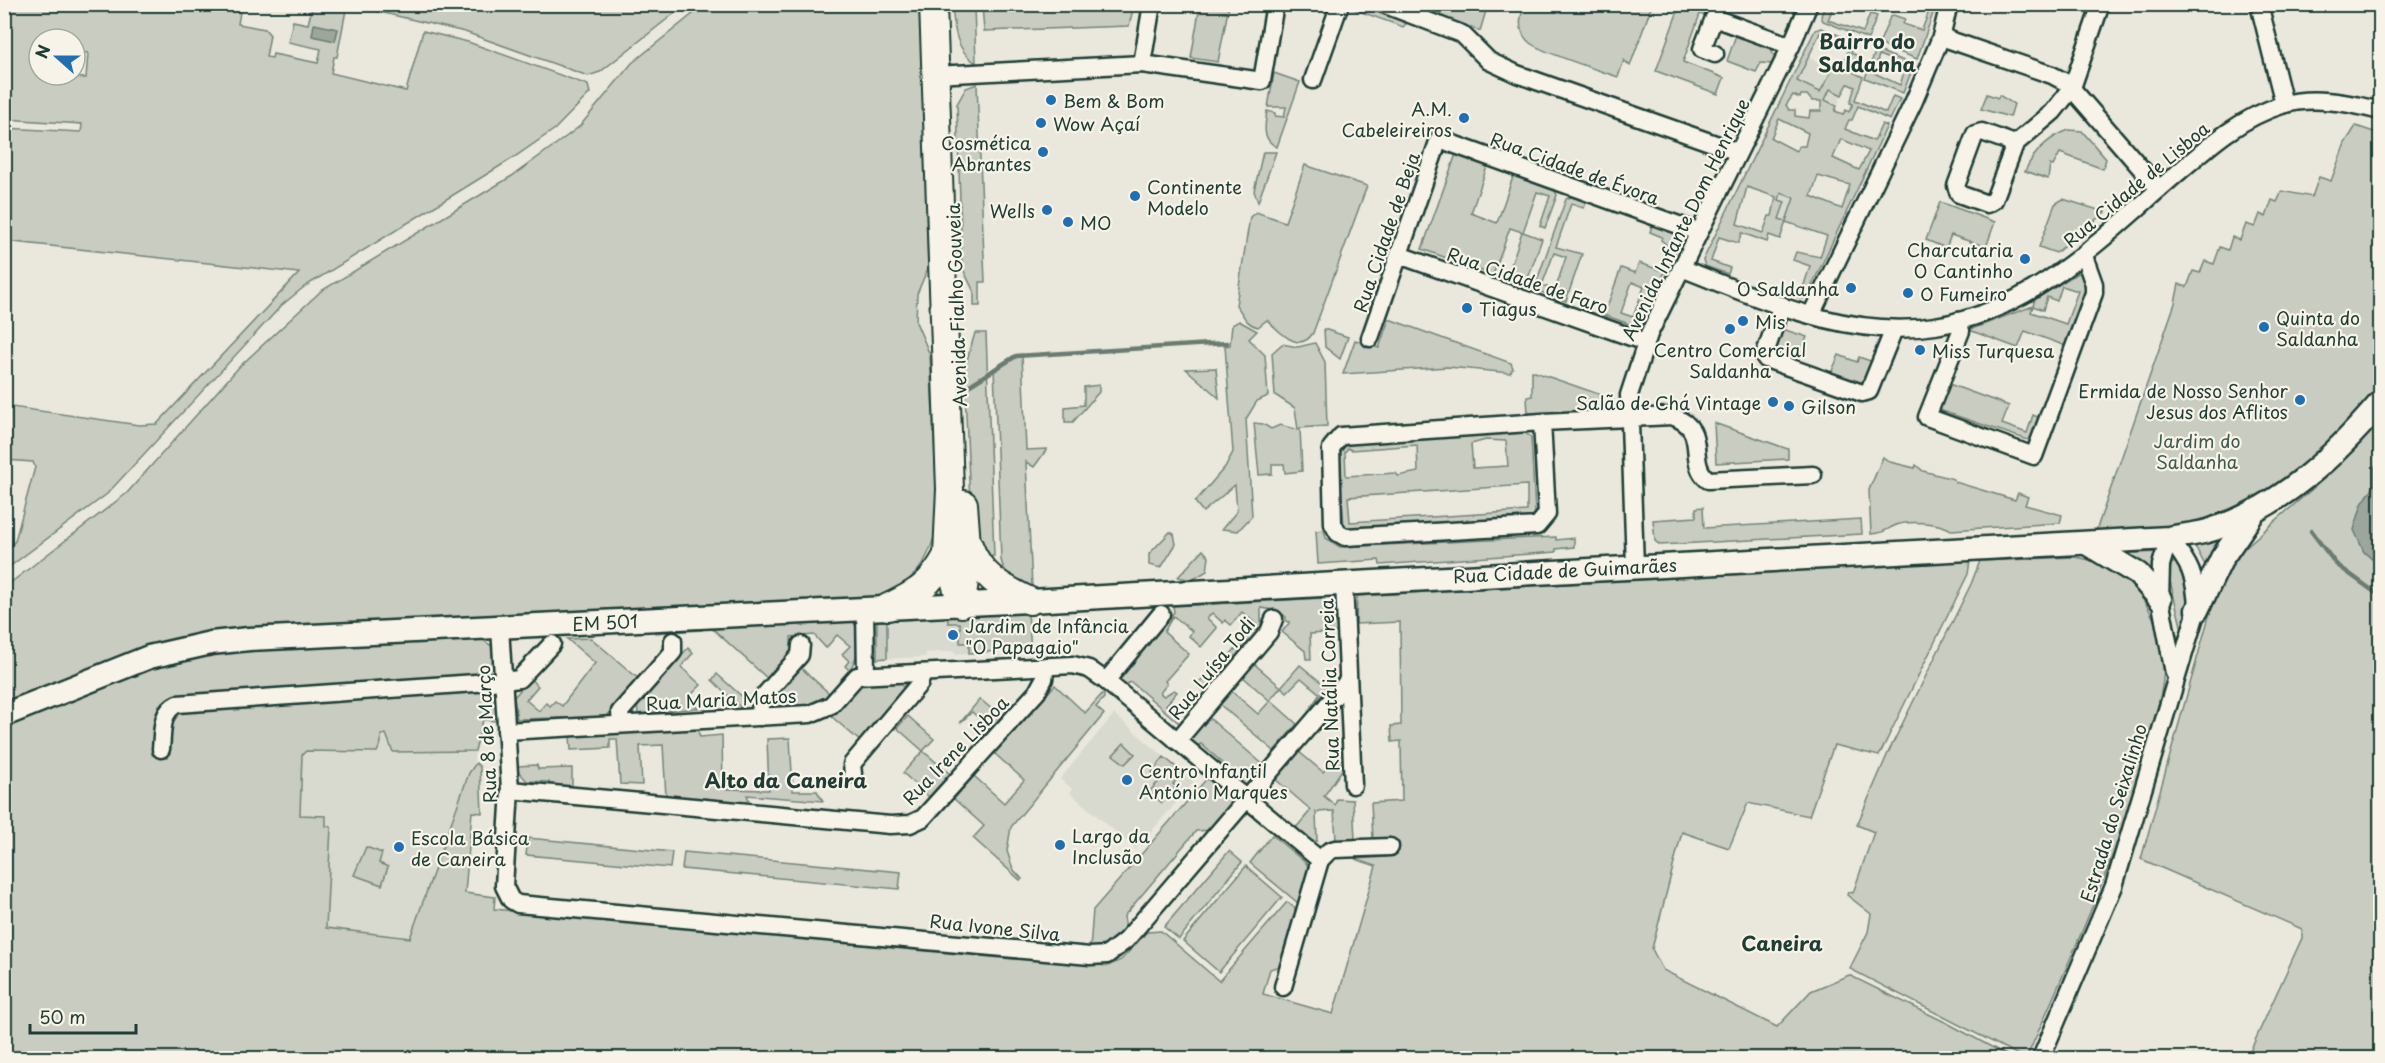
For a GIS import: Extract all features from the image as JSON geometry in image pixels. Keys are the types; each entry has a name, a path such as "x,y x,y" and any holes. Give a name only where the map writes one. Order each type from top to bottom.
{"main road":[{"name":"Avenida Fialho Gouveia","path":"933,4 941,75 965,532 967,578 961,604"},
{"name":"Avenida Fialho Gouveia","path":"945,4 941,75 950,489 947,555"},
{"path":"2197,610 2222,558 2253,513 2297,486 2380,404"},
{"name":"Rua Cidade de Guimarães","path":"961,604 1635,566 2088,544 2169,538 2212,530 2253,513"},
{"path":"965,532 974,558 984,573 996,585 1030,601"},
{"path":"2088,544 2138,574 2160,599"},
{"path":"947,555 961,604"},
{"path":"876,608 920,591 936,576 947,555"},
{"name":"EM 501","path":"4,715 149,657 190,647 249,639 961,604"}],"street":[{"path":"1142,64 1152,4"},
{"path":"941,75 1142,64 1262,81 1275,4"},
{"path":"1313,80 1340,4"},
{"path":"1383,4 1462,34 1489,61 1517,74 1738,152"},
{"name":"Avenida Infante Dom Henrique","path":"1635,566 1628,417 1629,395 1645,342 1791,46 1809,4"},
{"path":"1811,315 1891,150 1941,37 1949,4"},
{"path":"2015,144 2054,112 2072,88 2101,4"},
{"path":"2259,4 2284,104"},
{"path":"1715,54 1702,49 1714,18 1791,46"},
{"path":"1941,37 2052,75 2072,88 2159,189"},
{"name":"Rua Cidade de Lisboa","path":"1681,268 1811,315 1853,325 1894,328 1934,327 1958,321 2015,300 2084,256 2220,137 2250,118 2284,104 2325,101 2357,104 2380,111"},
{"name":"Rua Cidade de Évora","path":"1438,139 1698,232"},
{"name":"Rua Cidade de Beja","path":"1370,338 1438,139"},
{"name":"Rua Cidade de Faro","path":"1399,255 1645,342"},
{"path":"1958,321 1960,331 1927,417 2034,456 2094,293 2094,284 2084,256"},
{"path":"1782,305 1764,356 1766,359 1862,393 1869,391 1894,328"},
{"path":"1542,422 1547,514 1537,526 1347,537 1338,534 1333,524 1330,448 1341,436 1542,422 1672,416 1682,420 1695,435 1701,475 1708,480 1813,475"},
{"path":"2169,538 2161,565 2160,599 2175,676"},
{"path":"2169,538 2186,559 2196,582 2197,610"},
{"name":"Rua Natália Correia","path":"1344,583 1346,683 1353,785"},
{"path":"876,608 866,675 1082,666 1106,681 1320,860"},
{"name":"Estrada do Seixalinho","path":"2041,1059 2114,886 2175,676 2197,610"},
{"path":"1106,681 1161,614"},
{"name":"Rua Luísa Todi","path":"1177,741 1269,632 1274,619"},
{"name":"Rua 8 de Março","path":"500,627 510,790 504,886 511,900 518,904"},
{"path":"621,724 620,712 673,652 673,641"},
{"path":"161,749 165,715 169,708 177,704 519,679 552,644"},
{"path":"760,717 761,699 800,655 801,645"},
{"name":"Rua Irene Lisboa","path":"510,790 890,825 910,824 923,818 1037,692 1044,679 1046,666"},
{"path":"853,774 852,764 920,683 921,673"},
{"name":"Rua Maria Matos","path":"506,731 810,714 831,705 858,676 866,675"},
{"name":"Rua Ivone Silva","path":"518,904 1090,956 1107,955 1126,940 1346,683"},
{"path":"1283,987 1320,860 1329,851 1335,849 1389,847"}],"shaded area":[{"path":"314,24 338,29 335,41 312,36"},
{"path":"1804,55 1851,77 1837,106 1790,84"},
{"path":"1781,193 1794,197 1786,222 1779,219"},
{"path":"2380,460 2378,484 2380,566 2364,552 2354,530 2362,504 2374,486 2374,468"},
{"name":"Jardim de Infância \"O Papagaio\"","path":"1028,613 1031,649 955,654 954,651 926,653 926,657 877,659 877,621"},
{"name":"Centro Infantil António Marques","path":"1114,714 1194,782 1136,849 1070,793 1072,789 1060,779"},
{"name":"Escola Básica de Caneira","path":"478,730 469,796 427,890 410,938 326,928 331,827 283,826 285,738"}],"green space":[{"path":"189,4 195,9 240,12 238,24 265,29 270,35 266,57 272,58 273,54 318,63 321,49 288,42 293,21 308,24 312,8 296,5 347,5 337,57 334,57 331,73 406,91 423,31 468,42 588,85 590,93 555,129 513,158 304,287 282,305 107,494 5,570 5,551 15,541 35,467 33,462 5,460 5,406 139,425 157,424 299,273 5,241 5,128 81,132 82,124 5,119 5,5"},
{"path":"685,4 600,72 588,76 465,32 350,5"},
{"path":"982,4 1134,5 1129,26 984,31"},
{"path":"1526,4 1652,5 1630,66 1624,60 1618,77 1558,56 1530,43 1523,35 1520,25"},
{"path":"704,5 920,5 928,268 917,294 916,322 930,355 938,518 926,559 911,578 890,594 876,601 670,614 500,614 211,643 58,682 5,703 5,587 127,493 239,367 321,291 512,176 563,139 580,126 632,63"},
{"path":"952,5 974,5 976,63 969,58 960,45 955,30"},
{"path":"1200,5 1229,5 1218,62 1191,58"},
{"path":"1348,5 1367,5 1406,19 1408,22 1403,27 1350,8"},
{"path":"1409,5 1470,5 1486,11 1480,31"},
{"path":"1680,5 1718,5 1709,17 1700,14 1683,62 1724,78 1718,94 1656,71"},
{"path":"1825,5 1834,5 1828,20 1863,32 1870,14 1877,16 1868,39 1823,21 1821,16"},
{"path":"1922,5 1936,5 1917,59 1879,44 1890,17 1893,15 1905,19 1903,24 1922,30 1929,11"},
{"path":"1821,28 1855,42 1851,53 1860,57 1853,72 1863,77 1855,100 1886,113 1893,96 1900,99 1890,120 1858,106 1852,120 1849,120 1845,129 1874,141 1882,124 1887,126 1807,296 1803,299 1782,292 1784,286 1802,291 1810,266 1793,260 1796,252 1820,257 1827,236 1786,222 1780,239 1769,235 1767,242 1742,233 1738,243 1719,237 1711,261 1730,268 1728,274 1705,266 1703,260 1815,30","holes":["1820,33 1850,47 1842,66 1831,62 1831,72 1820,92 1797,81","1848,84 1855,87 1850,103 1853,104 1849,112 1846,110 1843,114 1835,111 1837,106 1825,100 1830,89 1842,95","1793,95 1800,98 1801,95 1807,95 1812,101 1821,101 1821,111 1810,111 1809,118 1795,116 1795,110 1789,110 1786,105","1779,119 1808,133 1805,146 1799,146 1796,151 1771,138","1841,139 1869,151 1859,170 1833,158","1818,176 1850,185 1842,209 1811,196","1747,187 1776,197 1772,216 1769,216 1763,233 1737,224","1781,193 1794,198 1786,221 1779,219 1785,202 1779,200"]},
{"path":"1737,32 1769,45 1775,59 1773,64 1761,63 1756,72 1727,61"},
{"path":"1876,50 1914,65 1903,93 1865,78","holes":["1879,55 1906,66 1900,85 1874,73"]},
{"path":"1274,73 1300,82 1277,147 1268,140 1265,132 1267,111 1275,113 1275,116 1284,117 1286,107 1268,107"},
{"path":"977,84 985,282 980,282 980,306 974,306 974,292 962,267 957,104 966,88"},
{"path":"1987,94 1998,98 1999,95 2014,104 2010,117 1981,109"},
{"name":"Jardim do Saldanha","path":"2356,126 2380,134 2380,386 2311,462 2294,477 2240,505 2189,525 2095,534 2175,303 2179,284 2187,287 2193,271 2200,273 2205,261 2214,264 2220,247 2228,250 2232,237 2240,240 2246,224 2255,227 2260,214 2266,217 2272,200 2277,202 2282,191 2312,197 2319,177 2331,181 2345,143"},
{"path":"2069,130 2082,131 2106,159 2103,169 2060,153 2053,166 2050,165 2048,179 2025,171 2043,146"},
{"path":"1263,152 1276,152 1258,202 1254,191"},
{"path":"1456,154 1488,164 1471,213 1497,223 1514,174 1554,189 1557,195 1545,228 1540,226 1550,196 1537,192 1523,232 1542,239 1526,284 1521,285 1506,280 1522,232 1510,228 1493,275 1422,249"},
{"path":"1305,165 1367,186 1313,333 1302,342 1289,339 1267,320 1258,327 1253,325 1247,321 1236,305 1250,217 1256,212 1285,222"},
{"path":"1573,196 1587,201 1584,208 1571,204 1556,247 1582,254 1566,301 1538,291 1535,286 1566,199","holes":["1554,253 1566,257 1555,290 1542,285"]},
{"path":"2063,199 2105,212 2056,253 2039,247 2055,204"},
{"path":"1940,202 1995,222 1986,247 1951,235 1946,248 1926,240"},
{"path":"1652,225 1675,233 1679,244 1641,320 1629,324 1604,315 1621,268 1635,273 1639,263 1660,270 1668,246 1661,240 1662,237 1650,232","holes":["1632,282 1644,287 1633,317 1621,313"]},
{"path":"2081,271 2086,289 2066,346 2025,331 2018,348 1969,330 2033,306 2035,299","holes":["2062,286 2078,291 2066,324 2031,312 2033,306 2043,310 2047,297 2057,301"]},
{"path":"1389,319 1511,363 1513,368 1510,373 1448,367 1343,374 1355,340 1379,348"},
{"path":"1239,321 1257,331 1249,339 1265,355 1268,396 1257,401 1246,419 1252,516 1238,531 1222,529 1237,511 1235,485 1203,512 1195,502 1225,467 1233,452 1225,346 1230,345 1232,325"},
{"path":"1779,328 1807,337 1799,357 1772,347"},
{"path":"1324,329 1348,337 1340,359 1325,347"},
{"path":"975,333 986,333 994,556 982,557 971,525 964,370"},
{"path":"1315,343 1325,362 1327,426 1300,428 1302,471 1285,473 1284,464 1272,464 1272,474 1259,475 1254,423 1263,424 1271,429 1280,425 1298,430 1295,408 1275,395 1272,353 1282,344 1298,347"},
{"path":"1022,354 1026,450 1047,449 1034,467 1026,462 1032,587 1012,578 1005,570 1001,560 994,368 1015,355"},
{"path":"1839,355 1857,362 1859,357 1873,362 1863,385 1831,373"},
{"path":"1216,368 1219,398 1186,369"},
{"path":"1532,371 1613,399 1613,404 1607,409 1607,404 1603,403 1601,407 1589,408 1589,410 1528,414 1527,397 1532,396"},
{"path":"1949,384 2009,406 2002,424 2027,433 2033,415 2040,418 2034,436 2028,440 1942,411 1939,408"},
{"path":"1099,385 1099,392 1073,422 1065,422 1065,407 1084,405 1084,387"},
{"path":"2380,418 2380,1058 2247,1058 2302,938 2302,929 2141,859 2209,616 2222,583 2242,550 2327,476"},
{"path":"1714,423 1788,449 1788,459 1716,463"},
{"path":"1525,433 1531,437 1535,512 1533,517 1347,528 1344,526 1338,449 1343,443","holes":["1486,440 1506,441 1508,466 1473,468 1471,444","1417,445 1418,472 1398,476 1396,473 1346,476 1345,452 1348,448 1351,450","1527,485 1527,511 1350,522 1348,497"]},
{"path":"1883,457 1890,462 1915,468 1916,465 1923,471 2015,500 2018,493 2028,497 2025,505 2062,515 2060,523 1951,530 1931,524 1906,523 1871,534 1869,490"},
{"path":"1703,507 1704,528 1861,519 1862,534 1660,545 1655,541 1653,520 1696,517 1696,508"},
{"path":"1324,530 1326,538 1340,547 1556,537 1556,540 1574,538 1574,547 1556,549 1556,552 1380,565 1379,560 1318,564 1316,531"},
{"path":"1170,532 1174,534 1176,544 1161,568 1149,565 1149,554"},
{"path":"2227,538 2207,569 2195,546"},
{"path":"1203,550 1209,557 1207,571 1192,580 1178,577"},
{"path":"2158,552 2152,577 2118,554"},
{"path":"2074,557 2095,562 2114,571 2143,599 2160,638 2163,680 2156,716 2135,790 2108,868 2027,1057 2022,1057 1852,970 1850,968 1868,932 1871,914 1847,895 1848,892 1853,893 1874,832 1857,825 1888,753 1971,584 1980,561"},
{"path":"1970,561 1968,574 1879,756 1834,745 1809,816 1748,803 1729,848 1682,832 1652,949 1663,970 1777,1027 1811,991 1849,975 2012,1058 5,1058 5,722 182,655 246,647 477,636 493,647 493,670 482,677 170,698 159,705 152,755 167,758 170,718 175,712 482,691 495,696 497,721 483,720 475,751 393,752 386,734 381,735 381,743 377,752 306,751 302,755 300,815 326,816 326,826 331,827 326,928 410,938 469,773 476,763 480,767 482,813 472,812 465,893 495,897 494,909 1108,966 1121,960 1147,932 1161,931 1219,981 1287,902 1296,909 1280,966 1270,969 1263,994 1333,1014 1376,866 1355,859 1386,857 1392,839 1373,839 1371,803 1402,801 1401,741 1392,742 1391,726 1401,725 1400,622 1356,624 1357,596"},
{"path":"2177,561 2188,588 2188,606 2183,634 2169,577 2171,564"},
{"path":"1324,598 1326,605 1338,612 1339,632 1310,634 1311,659 1306,659 1305,651 1282,632 1290,622 1286,621 1286,617 1279,611 1261,608 1261,628 1207,694 1197,685 1215,664 1220,667 1256,624 1242,612 1231,625 1225,620 1223,623 1212,613 1207,618 1217,628 1201,647 1189,636 1192,631 1173,616 1164,632 1189,654 1165,681 1167,684 1160,693 1164,696 1174,690 1177,692 1166,705 1183,721 1180,724 1131,682 1124,685 1117,679 1174,612 1173,606"},
{"path":"1028,613 1031,649 969,653 969,643 960,643 960,623 948,623 948,617"},
{"path":"877,621 887,621 887,658 877,659"},
{"path":"853,622 859,639 855,659 849,670 845,666 849,661 842,654 850,646 837,635 826,648 814,635 791,637 792,655 769,680 714,630 705,627 702,630 655,633 654,628"},
{"path":"591,638 640,680 606,717 517,719 514,697 530,679 538,686 526,700 539,711 546,703 550,706 555,701 562,706 595,663 567,639"},
{"path":"688,648 693,653 681,667 701,685 689,697 698,708 638,714 637,703"},
{"path":"1252,662 1281,687 1270,700 1297,724 1274,751 1218,703 1229,689 1258,714 1270,701 1241,675"},
{"path":"1300,665 1328,688 1309,710 1320,694 1301,678 1287,692 1281,687"},
{"path":"799,666 831,695 813,706 774,709 774,694"},
{"path":"717,674 747,701 741,708 712,680"},
{"path":"902,681 905,695 862,743 832,717 857,684"},
{"path":"1055,685 1085,713 1104,692 1104,698 1096,707 1104,714 1011,827 1007,851 1013,869 1022,879 1020,880 973,838 984,826 954,799 974,776 1004,803 1024,780 994,753"},
{"path":"980,699 1001,717 981,740 979,739 989,728 972,712 960,723"},
{"path":"908,716 934,739 923,751 897,728"},
{"path":"1207,716 1266,767 1250,785 1244,787 1222,771 1226,766 1201,744 1194,747 1188,739"},
{"path":"697,727 700,737 722,735 723,789 769,790 767,739 790,738 793,791 817,791 823,801 747,795 751,805 666,797 663,745 640,746 642,785 620,784 617,739 610,739 610,748 571,750 570,736"},
{"path":"1124,743 1135,754 1125,764 1113,755"},
{"path":"923,751 950,774 929,797 903,773"},
{"path":"1298,751 1323,772 1330,764 1326,761 1331,755 1344,767 1324,796 1335,805 1337,799 1353,800 1355,840 1336,840 1334,811 1316,812 1317,841 1310,841 1295,829 1311,810 1275,779"},
{"path":"1164,757 1182,772 1173,784 1176,787 1162,803 1149,792 1161,779 1152,772"},
{"path":"537,765 538,769 572,768 572,789 549,787 549,782 527,781 516,766"},
{"path":"1209,776 1233,798 1233,804 1212,830 1196,831 1124,916 1126,929 1110,946 1090,949 1093,910"},
{"path":"1272,835 1307,864 1308,870 1298,903 1250,863"},
{"path":"528,838 672,852 670,868 526,855"},
{"path":"366,847 382,853 379,863 388,867 382,885 354,875"},
{"path":"1229,851 1242,862 1179,939 1164,927"},
{"path":"684,852 901,872 899,889 682,869"},
{"path":"1246,866 1282,897 1219,972 1183,941"}],"waterway":[{"path":"970,385 1016,356 1227,343"},
{"path":"2311,531 2336,564 2380,596"}],"place":[{"name":"Bem & Bom","path":"1051,100"},
{"name":"A.M. Cabeleireiros","path":"1464,118"},
{"name":"Wow Açaí","path":"1041,123"},
{"name":"Cosmética Abrantes","path":"1043,152"},
{"name":"Continente Modelo","path":"1135,196"},
{"name":"Wells","path":"1047,210"},
{"name":"MO","path":"1068,222"},
{"name":"Charcutaria O Cantinho","path":"2025,259"},
{"name":"O Saldanha","path":"1851,288"},
{"name":"O Fumeiro","path":"1908,293"},
{"name":"Tiagus","path":"1467,308"},
{"name":"Mis","path":"1743,321"},
{"name":"Quinta do Saldanha","path":"2264,327"},
{"name":"Centro Comercial Saldanha","path":"1730,329"},
{"name":"Miss Turquesa","path":"1920,350"},
{"name":"Ermida de Nosso Senhor Jesus dos Aflitos","path":"2300,400"},
{"name":"Salão de Chá Vintage","path":"1773,402"},
{"name":"Gilson","path":"1789,406"},
{"name":"Jardim de Infância \"O Papagaio\"","path":"953,635"},
{"name":"Centro Infantil António Marques","path":"1127,780"},
{"name":"Largo da Inclusão","path":"1060,845"},
{"name":"Escola Básica de Caneira","path":"399,847"}],"district":[{"name":"Bairro do Saldanha","path":"1867,52"},
{"name":"Alto da Caneira","path":"786,780"},
{"name":"Caneira","path":"1782,943"}]}
